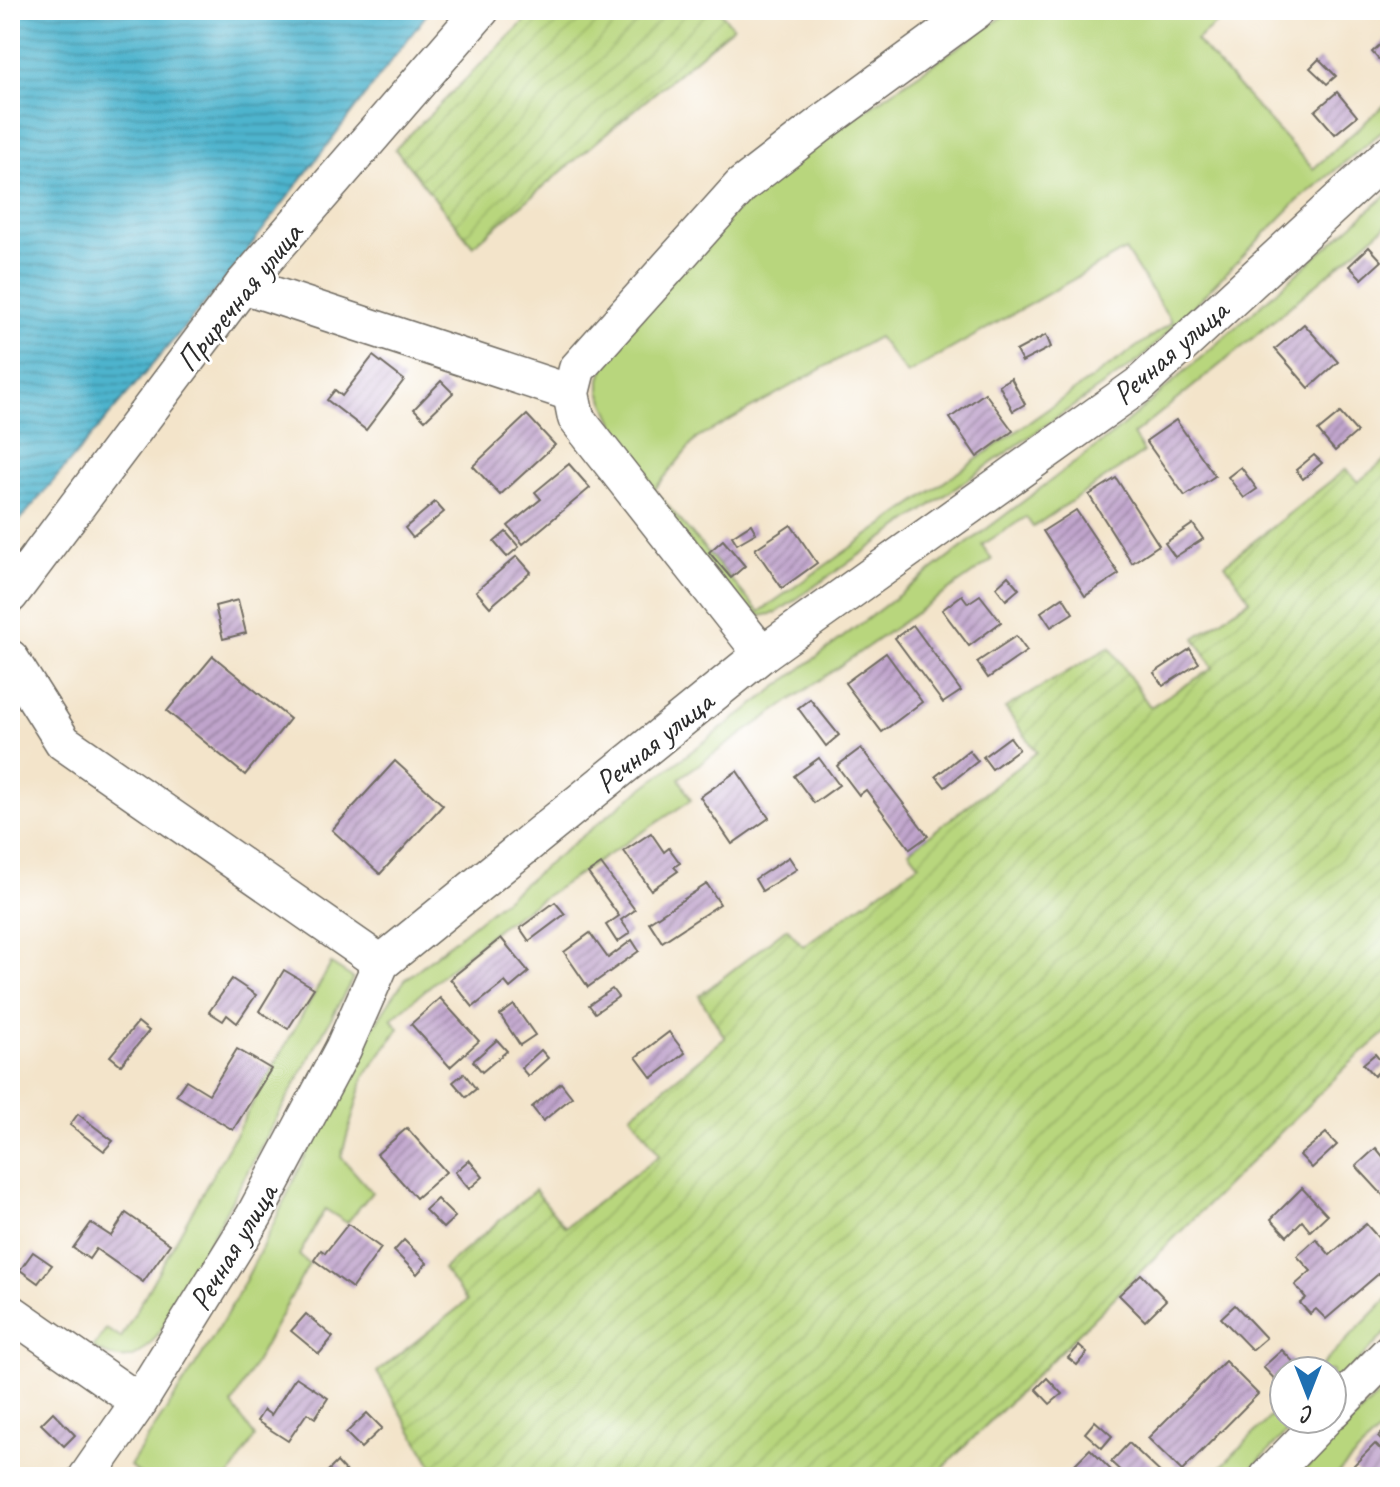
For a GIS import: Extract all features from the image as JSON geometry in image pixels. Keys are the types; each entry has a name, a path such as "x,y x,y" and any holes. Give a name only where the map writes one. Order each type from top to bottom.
{"street":[{"name":"Приречная улица","path":"10,595 243,285 481,10"},
{"path":"762,654 576,418 571,393 577,369 741,186 977,10"},
{"name":"Речная улица","path":"93,1475 254,1216 343,1049 381,963 762,654 1139,385 1390,153"},
{"path":"243,285 571,393"},
{"path":"10,658 63,742 381,963"},
{"path":"10,1312 139,1402"},
{"path":"1348,1395 1390,1352"},
{"path":"1268,1477 1309,1435"}],"green space":[{"path":"536,10 719,10 733,27 473,246 395,149"},
{"path":"1013,10 1233,10 1196,40 1313,169 1390,100 1390,125 1294,204 1141,359 776,613 760,616 750,613 642,485 600,392 600,379 608,356 709,234 818,142","holes":["1125,250 1172,322 759,612 654,490 696,439 878,337 907,374"]},
{"path":"1390,192 1390,222 1133,435 1144,452 1033,527 1026,517 982,545 992,560 679,778 691,800 499,927 391,1019 399,1028 364,1077 341,1157 372,1192 347,1223 325,1209 299,1255 309,1264 232,1405 255,1437 229,1477 143,1477 130,1466 225,1318 356,1055 405,980 627,800 1118,430"},
{"path":"1390,456 1390,1029 1347,1066 936,1475 938,1477 439,1477 377,1372 467,1301 443,1269 535,1190 565,1227 660,1155 631,1115 725,1038 699,996 787,928 803,946 919,864 909,851 1037,752 1005,708 1110,647 1150,707 1213,668 1195,638 1250,600 1225,564 1346,469 1358,482"},
{"path":"331,964 353,978 161,1330 146,1348 132,1357 123,1359 93,1348 106,1329 121,1338"},
{"path":"1390,1296 1390,1329 1348,1371 1348,1355 1332,1355"},
{"path":"1390,1383 1390,1421 1334,1477 1297,1477 1339,1435 1348,1435 1348,1425"},
{"path":"1268,1419 1268,1435 1284,1435 1243,1477 1211,1477"}],"water":[{"path":"10,10 430,10 227,277 10,532"}],"building":[{"path":"1390,36 1390,72 1372,52"},
{"path":"1319,59 1336,76 1327,84 1310,68"},
{"path":"1337,92 1357,116 1335,134 1315,111"},
{"path":"1369,247 1382,261 1362,279 1349,266"},
{"path":"1304,324 1338,362 1309,388 1275,349"},
{"path":"1046,335 1051,347 1022,362 1016,351"},
{"path":"373,356 404,380 366,430 327,400 335,390 342,396"},
{"path":"1011,378 1025,404 1013,411 999,385"},
{"path":"441,381 453,393 425,420 414,409"},
{"path":"985,393 1013,431 977,457 950,418"},
{"path":"1340,413 1357,432 1335,451 1318,431"},
{"path":"527,415 555,445 500,495 473,466"},
{"path":"1176,420 1215,476 1185,496 1146,441"},
{"path":"1314,455 1322,463 1303,479 1296,470"},
{"path":"569,464 590,488 523,544 508,526 541,499 535,492"},
{"path":"1241,467 1257,489 1244,498 1228,477"},
{"path":"1116,478 1159,545 1132,563 1089,495"},
{"path":"435,502 444,512 413,538 405,528"},
{"path":"1076,510 1119,574 1085,596 1043,531"},
{"path":"751,524 756,533 737,544 732,536"},
{"path":"1193,524 1203,539 1175,557 1165,543"},
{"path":"791,525 817,563 782,588 755,549"},
{"path":"506,532 519,547 507,557 494,542"},
{"path":"723,540 745,566 731,578 709,552"},
{"path":"517,556 531,572 490,607 476,591"},
{"path":"1008,576 1019,589 1006,600 996,587"},
{"path":"962,595 968,603 980,595 1001,622 969,646 942,610"},
{"path":"1063,597 1073,613 1051,627 1041,612"},
{"path":"238,600 246,633 223,639 215,606"},
{"path":"913,625 961,691 943,703 895,638"},
{"path":"1016,636 1027,651 988,678 977,662"},
{"path":"1190,649 1199,663 1163,686 1154,673"},
{"path":"886,653 922,702 882,732 845,683"},
{"path":"213,656 290,719 245,775 167,711"},
{"path":"810,699 839,735 826,746 798,708"},
{"path":"1010,737 1019,749 992,769 983,757"},
{"path":"861,748 928,836 910,849 866,790 859,795 837,766"},
{"path":"969,750 978,761 945,787 936,776"},
{"path":"819,758 839,785 814,803 794,776"},
{"path":"395,761 443,805 380,874 332,830"},
{"path":"737,771 769,818 732,844 700,797"},
{"path":"651,833 664,852 669,848 680,863 674,867 678,871 651,890 624,851"},
{"path":"789,857 797,869 762,891 755,879"},
{"path":"601,864 635,910 621,920 630,933 617,942 606,925 619,916 588,873"},
{"path":"707,884 720,904 662,942 649,922"},
{"path":"555,902 565,914 529,941 520,928"},
{"path":"590,933 608,958 632,940 639,951 588,987 564,952"},
{"path":"501,938 529,972 510,988 505,982 473,1007 450,979"},
{"path":"284,970 314,988 288,1029 259,1011"},
{"path":"232,979 256,995 237,1023 227,1015 223,1021 209,1012"},
{"path":"612,989 618,997 595,1013 589,1005"},
{"path":"440,998 479,1041 450,1067 411,1024"},
{"path":"514,1005 535,1035 520,1045 500,1015"},
{"path":"138,1022 149,1031 121,1065 110,1056"},
{"path":"669,1032 685,1053 652,1078 636,1057"},
{"path":"497,1040 507,1051 482,1072 473,1061"},
{"path":"237,1049 271,1069 233,1130 176,1095 186,1080 209,1094"},
{"path":"541,1050 548,1058 528,1076 521,1068"},
{"path":"1375,1054 1385,1066 1374,1076 1363,1064"},
{"path":"464,1073 476,1089 466,1097 453,1082"},
{"path":"561,1083 572,1097 543,1121 532,1107"},
{"path":"78,1114 113,1141 104,1151 70,1125"},
{"path":"407,1128 446,1172 416,1198 377,1154"},
{"path":"1326,1133 1337,1145 1312,1168 1300,1155"},
{"path":"1376,1148 1390,1165 1390,1203 1356,1166"},
{"path":"469,1160 483,1177 469,1189 455,1172"},
{"path":"1302,1188 1327,1215 1310,1231 1302,1221 1287,1236 1271,1219"},
{"path":"437,1199 455,1217 443,1228 425,1210"},
{"path":"126,1213 170,1244 143,1282 96,1249 89,1259 73,1248 91,1223 111,1236"},
{"path":"348,1224 381,1248 352,1288 314,1260 321,1250 325,1253"},
{"path":"1366,1224 1390,1251 1390,1264 1326,1319 1316,1309 1310,1314 1300,1303 1306,1298 1295,1285 1311,1271 1297,1256 1316,1239 1330,1255"},
{"path":"404,1240 427,1263 417,1274 394,1251"},
{"path":"33,1252 52,1265 38,1283 20,1270"},
{"path":"1141,1274 1166,1300 1145,1321 1119,1295"},
{"path":"1235,1305 1266,1338 1252,1350 1221,1318"},
{"path":"306,1314 333,1337 319,1354 291,1331"},
{"path":"1079,1346 1087,1353 1077,1365 1068,1358"},
{"path":"1225,1361 1258,1394 1182,1471 1148,1438"},
{"path":"296,1377 328,1398 315,1418 307,1413 288,1441 257,1421 264,1410 271,1415"},
{"path":"1047,1378 1062,1394 1050,1404 1036,1389"},
{"path":"53,1412 75,1435 64,1446 41,1424"},
{"path":"367,1413 382,1428 361,1448 346,1433"},
{"path":"1095,1421 1112,1436 1102,1448 1085,1433"},
{"path":"1390,1425 1390,1449 1378,1437"},
{"path":"1129,1443 1165,1477 1127,1477 1111,1462"},
{"path":"1375,1444 1390,1459 1390,1477 1362,1477 1352,1467"},
{"path":"1090,1449 1118,1477 1078,1477 1070,1469"},
{"path":"337,1462 351,1477 334,1477 328,1471"}]}
